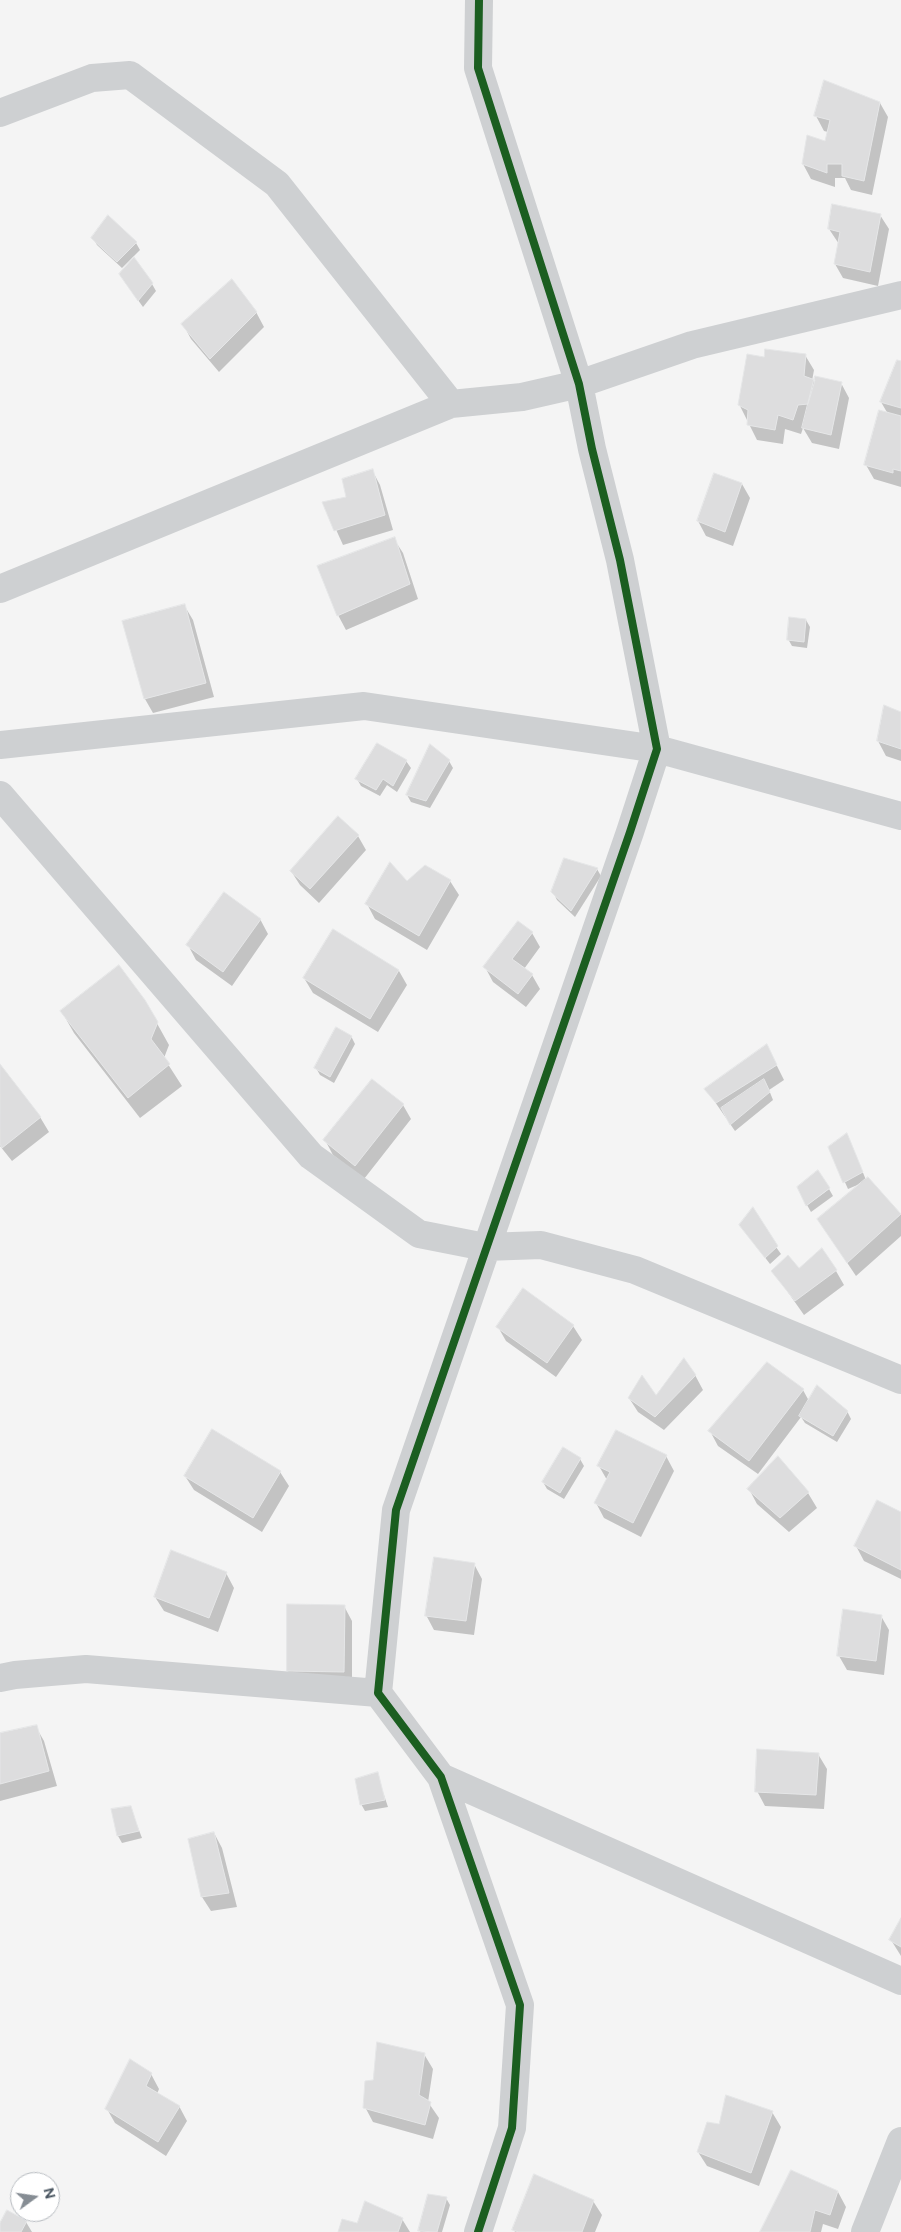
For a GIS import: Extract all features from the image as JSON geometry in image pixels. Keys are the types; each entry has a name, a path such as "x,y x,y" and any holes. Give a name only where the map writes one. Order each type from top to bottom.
{"street":[{"path":"478,2232 512,2128 520,2006 441,1777 378,1693 396,1510 485,1247 630,832 656,749 620,560 592,449 579,384 478,68 479,0"},
{"path":"0,113 92,78 130,75 277,184 451,404"},
{"path":"0,589 451,404 522,397 579,384 692,345 901,295"},
{"path":"0,745 364,706 656,749 901,816"},
{"path":"0,795 311,1156 419,1234 485,1247 541,1245 635,1270 901,1380"},
{"path":"0,1678 86,1669 378,1693"},
{"path":"441,1777 901,1982"},
{"path":"865,2232 901,2141"}],"building":[{"path":"824,80 880,102 864,181 842,176 842,164 827,164 827,173 802,164 807,135 825,141 830,120 814,116"},
{"path":"832,204 881,214 870,272 834,264 840,232 828,229"},
{"path":"108,215 137,242 117,262 91,238"},
{"path":"134,257 153,283 138,301 119,274"},
{"path":"232,279 257,312 210,359 181,324"},
{"path":"765,349 806,354 804,376 815,380 808,404 798,405 793,420 778,415 775,430 747,425 748,410 738,405 747,354 764,357"},
{"path":"897,360 901,361 901,408 880,402"},
{"path":"815,376 842,382 831,435 802,428"},
{"path":"879,410 901,416 901,471 893,469 893,473 864,465"},
{"path":"373,469 385,515 334,531 322,502 346,497 342,479"},
{"path":"714,473 742,483 725,532 697,521"},
{"path":"395,537 410,584 337,616 317,566"},
{"path":"185,604 206,683 144,699 122,621"},
{"path":"789,617 806,619 804,642 787,640"},
{"path":"884,705 901,712 901,749 877,741"},
{"path":"377,743 407,760 393,786 383,779 376,790 355,779"},
{"path":"430,744 450,760 426,801 406,795"},
{"path":"338,816 359,835 310,889 290,871"},
{"path":"564,858 598,868 571,911 551,892"},
{"path":"390,862 407,881 425,865 451,880 419,936 365,904"},
{"path":"224,892 261,919 223,972 186,945"},
{"path":"518,921 533,932 512,959 533,974 518,994 483,967"},
{"path":"333,929 399,970 370,1019 303,978"},
{"path":"119,965 145,1000 158,1022 151,1039 170,1064 128,1098 60,1011"},
{"path":"336,1027 352,1036 330,1077 314,1068"},
{"path":"767,1044 777,1065 716,1103 704,1089"},
{"path":"0,1064 41,1117 2,1148 0,1144"},
{"path":"372,1079 404,1104 355,1166 323,1140"},
{"path":"764,1079 770,1092 730,1125 721,1108"},
{"path":"847,1133 863,1172 843,1183 828,1147"},
{"path":"818,1170 830,1188 806,1206 797,1187"},
{"path":"868,1177 901,1214 847,1263 817,1219"},
{"path":"753,1207 778,1246 765,1258 739,1225"},
{"path":"822,1248 837,1270 795,1301 771,1271 788,1255 799,1268"},
{"path":"523,1288 574,1325 547,1363 496,1327"},
{"path":"684,1358 696,1375 655,1417 628,1398 642,1375 656,1395"},
{"path":"767,1362 804,1389 749,1461 708,1431"},
{"path":"817,1385 848,1411 833,1436 799,1416"},
{"path":"212,1429 281,1471 253,1518 184,1476"},
{"path":"616,1430 667,1455 633,1523 594,1503 610,1472 597,1466"},
{"path":"563,1447 581,1458 560,1493 542,1482"},
{"path":"778,1456 809,1492 780,1518 747,1489"},
{"path":"877,1500 901,1512 901,1570 854,1546"},
{"path":"171,1550 227,1572 209,1618 154,1597"},
{"path":"434,1557 475,1563 466,1621 425,1616"},
{"path":"287,1604 345,1605 344,1672 287,1671"},
{"path":"843,1609 882,1615 876,1661 837,1656"},
{"path":"37,1725 49,1771 0,1784 0,1733"},
{"path":"757,1749 819,1753 816,1795 755,1792"},
{"path":"378,1772 385,1800 360,1805 355,1779"},
{"path":"131,1806 139,1831 117,1836 111,1809"},
{"path":"214,1832 229,1893 201,1897 188,1839"},
{"path":"901,1918 901,1947 889,1940"},
{"path":"377,2042 425,2053 419,2095 431,2102 425,2125 363,2108 365,2081 373,2080"},
{"path":"130,2059 152,2073 146,2086 180,2106 158,2142 105,2109"},
{"path":"726,2095 773,2111 751,2173 697,2152 707,2122 719,2124"},
{"path":"791,2170 838,2191 830,2215 815,2210 810,2232 760,2232"},
{"path":"534,2174 594,2200 582,2232 519,2232 512,2230"},
{"path":"428,2194 447,2197 437,2232 418,2231"},
{"path":"365,2201 403,2218 398,2232 338,2232 342,2219 357,2223"},
{"path":"7,2210 10,2212 10,2222 26,2222 21,2232 0,2232 0,2223"}],"cycle path":[{"path":"478,2232 512,2128 520,2005 441,1777 378,1693 396,1510 657,749 620,560 592,449 579,384 478,68 479,0"}]}
